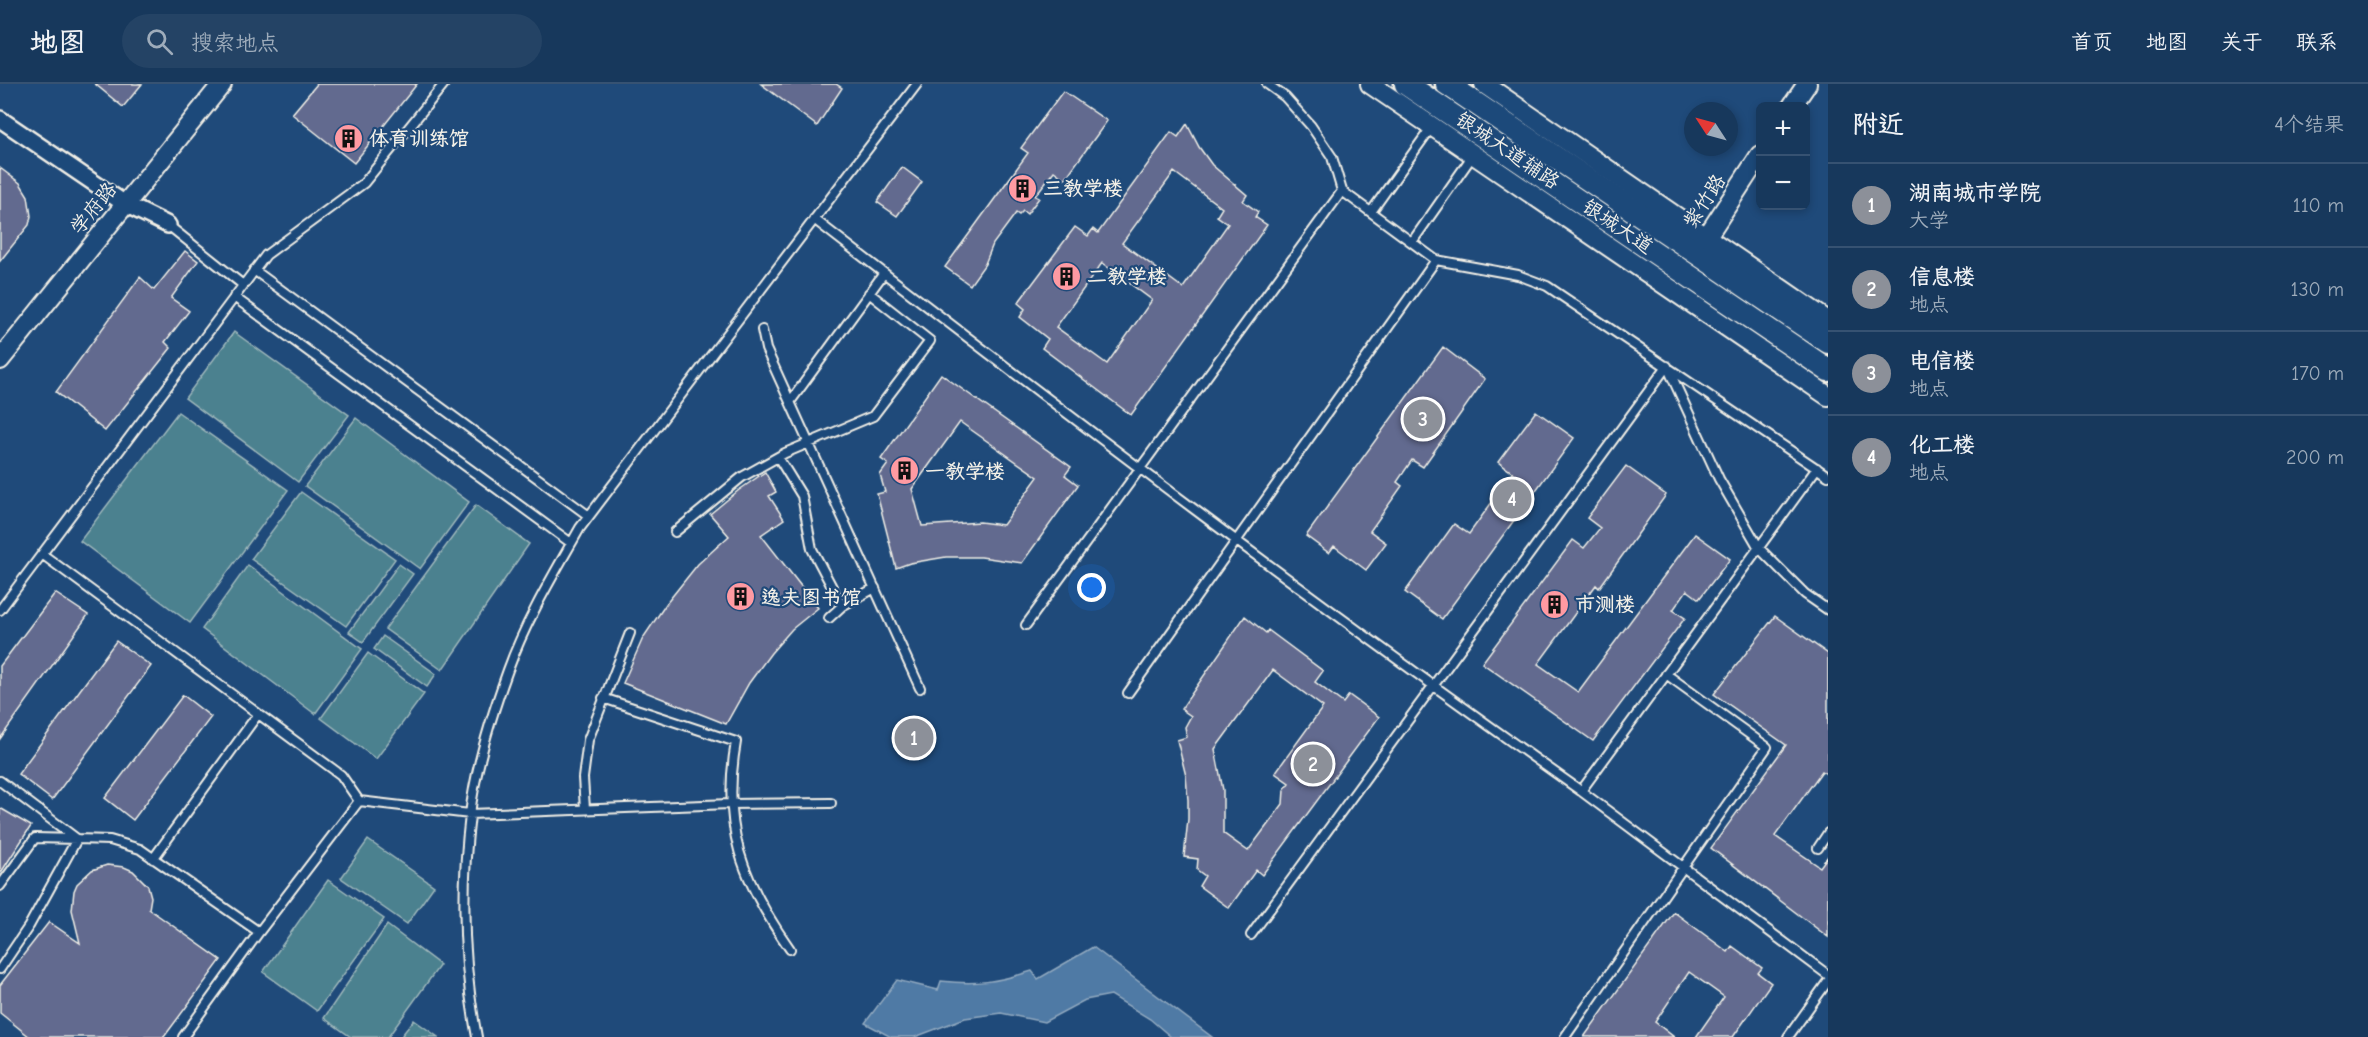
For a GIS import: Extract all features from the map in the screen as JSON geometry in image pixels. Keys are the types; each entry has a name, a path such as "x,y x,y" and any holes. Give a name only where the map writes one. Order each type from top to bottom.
{"main road":[{"name":"银城大道","path":"1406,84 1828,370"},
{"name":"银城大道","path":"1447,84 1702,245 1828,342"}],"street":[{"name":"学府路","path":"0,360 222,84"},
{"name":"银城大道辅路","path":"1370,84 1828,396"},
{"name":"银城大道辅路","path":"1484,84 1702,245 1828,321"},
{"path":"1795,102 1807,84"},
{"path":"0,119 125,204 168,225"},
{"name":"紫竹路","path":"1685,272 1760,156"}],"lane":[{"path":"0,610 266,255 364,183 444,84"},
{"path":"477,1037 466,952 470,814 487,736 508,669 537,604 589,516 917,84"},
{"path":"1267,84 1285,97 1311,126 1332,158 1342,191 1436,260 1518,275 1547,286 1828,476"},
{"path":"1371,212 1444,109"},
{"path":"1412,242 1485,137"},
{"path":"1026,625 1342,191"},
{"path":"814,219 1140,470 1432,686 1581,791 1828,975"},
{"path":"168,225 243,285"},
{"path":"1128,693 1436,260"},
{"path":"254,270 589,516"},
{"path":"790,402 884,273"},
{"path":"675,532 742,477 778,457 873,416 930,341 869,293"},
{"path":"234,297 571,543"},
{"path":"762,330 766,349 920,688"},
{"path":"1667,366 1719,479 1759,548 1805,594 1828,610"},
{"path":"1251,935 1667,366"},
{"path":"778,457 802,496 812,549 842,606"},
{"path":"1581,791 1817,468"},
{"path":"42,554 341,775 359,801 470,814 831,802"},
{"path":"829,618 842,606 875,588"},
{"path":"585,809 583,778 588,740 630,633"},
{"path":"1565,1037 1767,747 1666,674"},
{"path":"603,698 736,742 731,774 730,804 738,845 749,884 766,915 790,949"},
{"path":"153,859 258,714"},
{"path":"0,781 77,839"},
{"path":"183,1037 259,932 359,801"},
{"path":"1818,848 1828,833"},
{"path":"0,886 34,838 110,840 140,849 259,932"},
{"path":"0,969 29,926 77,839"},
{"path":"1788,1037 1828,981"}],"green space":[{"path":"234,332 349,415 298,482 185,398"},
{"path":"178,412 288,490 190,623 80,541"},
{"path":"356,418 469,502 420,569 305,486"},
{"path":"301,492 395,559 346,626 251,559"},
{"path":"476,505 529,544 442,670 385,629"},
{"path":"399,564 413,574 363,642 349,632"},
{"path":"248,565 362,649 315,714 202,629"},
{"path":"383,636 436,674 427,687 374,649"},
{"path":"368,653 424,694 376,759 321,718"},
{"path":"368,840 434,886 407,924 341,878"},
{"path":"328,880 384,919 317,1011 263,972"},
{"path":"387,925 440,965 388,1037 351,1037 324,1018"},
{"path":"414,1020 438,1037 404,1037 402,1035"}],"water":[{"path":"1093,947 1212,1037 1171,1037 1150,1019 1111,995 1085,1000 1044,1022 1001,1013 965,1018 915,1037 891,1037 865,1023 897,980 938,990 941,981 987,982 1032,971 1038,979"}],"building":[{"path":"95,84 142,84 123,107"},
{"name":"体育训练馆","path":"317,84 417,84 354,163 292,114"},
{"path":"761,84 836,84 842,88 817,126"},
{"name":"三教学楼","path":"1063,91 1107,121 1065,179 1054,171 1035,196 1039,198 1027,214 1023,211 1019,215 1016,213 993,244 985,264 970,285 945,267 1028,153 1021,148"},
{"name":"二教学楼","path":"1187,124 1212,165 1247,195 1243,201 1258,212 1255,217 1267,225 1131,415 1042,348 1048,339 1020,317 1025,309 1018,303 1075,227 1088,236 1093,229 1098,233 1171,132 1178,137","holes":["1174,172 1222,208 1217,216 1228,224 1183,288 1122,243","1102,263 1152,300 1107,364 1056,327"]},
{"path":"902,167 922,182 897,216 877,202"},
{"path":"0,168 20,183 28,196 31,216 29,225 0,261"},
{"path":"185,251 198,261 171,298 189,311 165,342 171,348 105,431 56,392 140,277 154,290"},
{"path":"1443,347 1485,379 1423,467 1412,460 1397,482 1402,486 1370,531 1386,543 1366,570 1334,546 1329,553 1306,536"},
{"name":"一教学楼","path":"941,374 1071,467 1065,475 1078,485 1022,563 981,557 946,557 910,563 896,568 877,494 885,492 880,475 888,464 881,459","holes":["960,422 1038,477 1003,525 980,522 922,526 912,489"]},
{"path":"1536,411 1574,438 1442,619 1405,592 1454,524 1469,534 1513,473 1498,462"},
{"name":"市测楼","path":"1626,466 1666,495 1599,588 1596,585 1538,664 1578,692 1695,534 1730,559 1699,599 1687,590 1673,610 1685,618 1593,741 1482,663 1573,540 1584,548 1600,528 1587,518"},
{"name":"逸夫图书馆","path":"765,472 776,492 769,496 784,519 761,535 818,608 792,629 771,653 749,683 726,724 623,683 643,638 666,604 698,564 729,536 710,514"},
{"path":"55,593 88,615 0,739 0,666"},
{"path":"1245,616 1266,633 1268,630 1323,671 1315,682 1343,703 1349,695 1379,717 1262,875 1256,870 1229,908 1199,886 1205,876 1197,870 1198,859 1184,857 1188,800 1186,776 1177,740 1187,737 1185,727 1191,716 1181,709","holes":["1273,670 1323,707 1275,773 1289,783 1284,790 1283,804 1248,851 1223,833 1223,790 1215,749"]},
{"path":"1775,616 1828,654 1828,775 1822,771 1775,836 1820,867 1828,856 1828,937 1711,848 1786,745 1714,694"},
{"path":"116,641 151,666 52,800 18,774"},
{"path":"183,695 211,717 133,820 105,798"},
{"path":"0,808 31,826 0,874"},
{"path":"107,865 124,867 133,871 148,886 151,897 149,909 221,960 164,1037 30,1037 0,1013 0,985 49,922 80,943 72,910 74,891 77,884 92,870"},
{"path":"1674,912 1728,952 1732,946 1762,968 1758,973 1771,983 1733,1037 1696,1037 1724,997 1689,972 1655,1022 1674,1037 1584,1037"}],"place":[{"name":"体育训练馆","path":"348,138"},
{"name":"三教学楼","path":"1022,188"},
{"name":"二教学楼","path":"1066,276"},
{"name":"电信楼","path":"1423,419"},
{"name":"一教学楼","path":"904,471"},
{"name":"化工楼","path":"1512,499"},
{"name":"逸夫图书馆","path":"740,597"},
{"name":"市测楼","path":"1554,604"},
{"name":"湖南城市学院","path":"914,738"},
{"name":"信息楼","path":"1313,764"}]}
